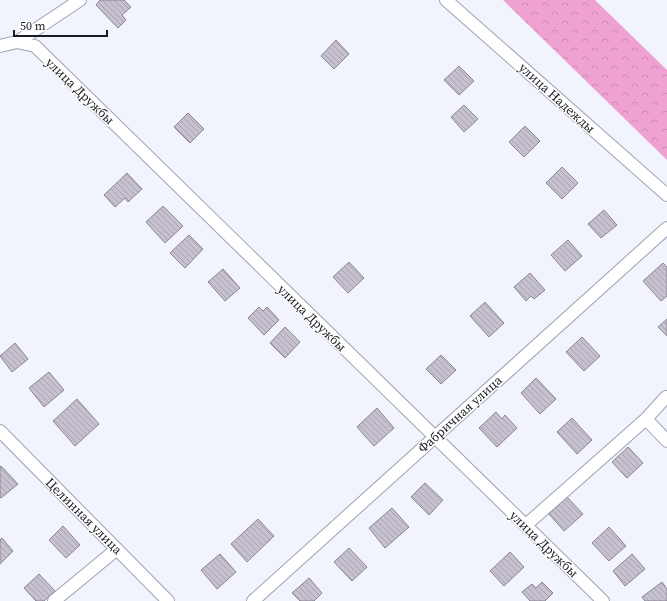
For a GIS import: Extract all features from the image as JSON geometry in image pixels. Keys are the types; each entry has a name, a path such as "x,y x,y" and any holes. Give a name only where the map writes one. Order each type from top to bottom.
{"street":[{"path":"0,46 17,42 80,0"},
{"name":"улица Надежды","path":"446,0 667,195"},
{"name":"улица Дружбы","path":"17,42 34,46 603,601"},
{"name":"Фабричная улица","path":"253,601 667,228"},
{"path":"526,525 646,419 666,397"},
{"path":"646,419 667,441"},
{"name":"Целинная улица","path":"0,431 168,601"},
{"path":"54,601 117,549"}],"green space":[{"path":"503,0 595,0 667,70 667,160"}],"building":[{"path":"100,0 124,0 131,7 122,15 126,20 118,28 96,5"},
{"path":"336,40 349,54 334,69 321,56"},
{"path":"459,66 474,81 459,95 444,80"},
{"path":"464,105 478,119 464,132 451,117"},
{"path":"188,113 204,129 190,143 174,127"},
{"path":"525,126 540,141 524,157 509,142"},
{"path":"562,167 578,183 562,199 546,183"},
{"path":"127,173 142,189 128,202 125,198 115,207 104,195"},
{"path":"163,206 183,226 165,243 146,222"},
{"path":"604,210 617,225 601,238 588,224"},
{"path":"189,235 203,249 185,268 170,253"},
{"path":"568,240 582,256 565,271 551,255"},
{"path":"349,262 364,278 348,293 333,277"},
{"path":"663,263 667,267 667,296 661,301 643,281"},
{"path":"223,269 240,288 225,301 208,282"},
{"path":"530,273 545,290 534,299 531,296 526,301 514,287"},
{"path":"485,302 504,323 489,337 470,316"},
{"path":"259,307 263,311 267,307 279,320 264,335 248,318"},
{"path":"667,319 667,336 658,327"},
{"path":"285,327 300,342 285,358 270,343"},
{"path":"582,337 600,356 584,371 566,352"},
{"path":"15,343 28,359 12,372 0,356"},
{"path":"441,355 456,370 441,384 426,369"},
{"path":"49,372 64,390 44,407 29,388"},
{"path":"536,378 556,399 540,414 521,393"},
{"path":"77,399 99,424 75,446 53,421"},
{"path":"377,408 394,428 374,446 357,427"},
{"path":"496,412 502,419 505,415 517,428 497,447 479,428"},
{"path":"572,418 592,440 577,454 557,432"},
{"path":"628,447 643,463 627,478 612,462"},
{"path":"1,466 18,484 1,498 0,467"},
{"path":"425,483 443,500 429,515 411,497"},
{"path":"567,497 583,514 564,531 549,514"},
{"path":"392,508 409,527 385,548 369,528"},
{"path":"258,519 274,536 247,562 231,544"},
{"path":"63,526 80,545 66,558 49,540"},
{"path":"609,527 626,546 609,561 592,543"},
{"path":"2,538 13,551 0,564 0,540"},
{"path":"349,548 367,567 352,581 334,562"},
{"path":"510,552 524,567 504,586 490,571"},
{"path":"220,554 236,572 217,589 201,570"},
{"path":"632,554 645,569 625,586 613,571"},
{"path":"39,574 55,591 44,601 36,601 24,588"},
{"path":"309,578 322,593 314,601 300,601 292,593"},
{"path":"542,582 553,593 545,601 530,601 522,592 532,584 536,588"},
{"path":"662,582 667,589 667,601 645,601 642,597"}]}
